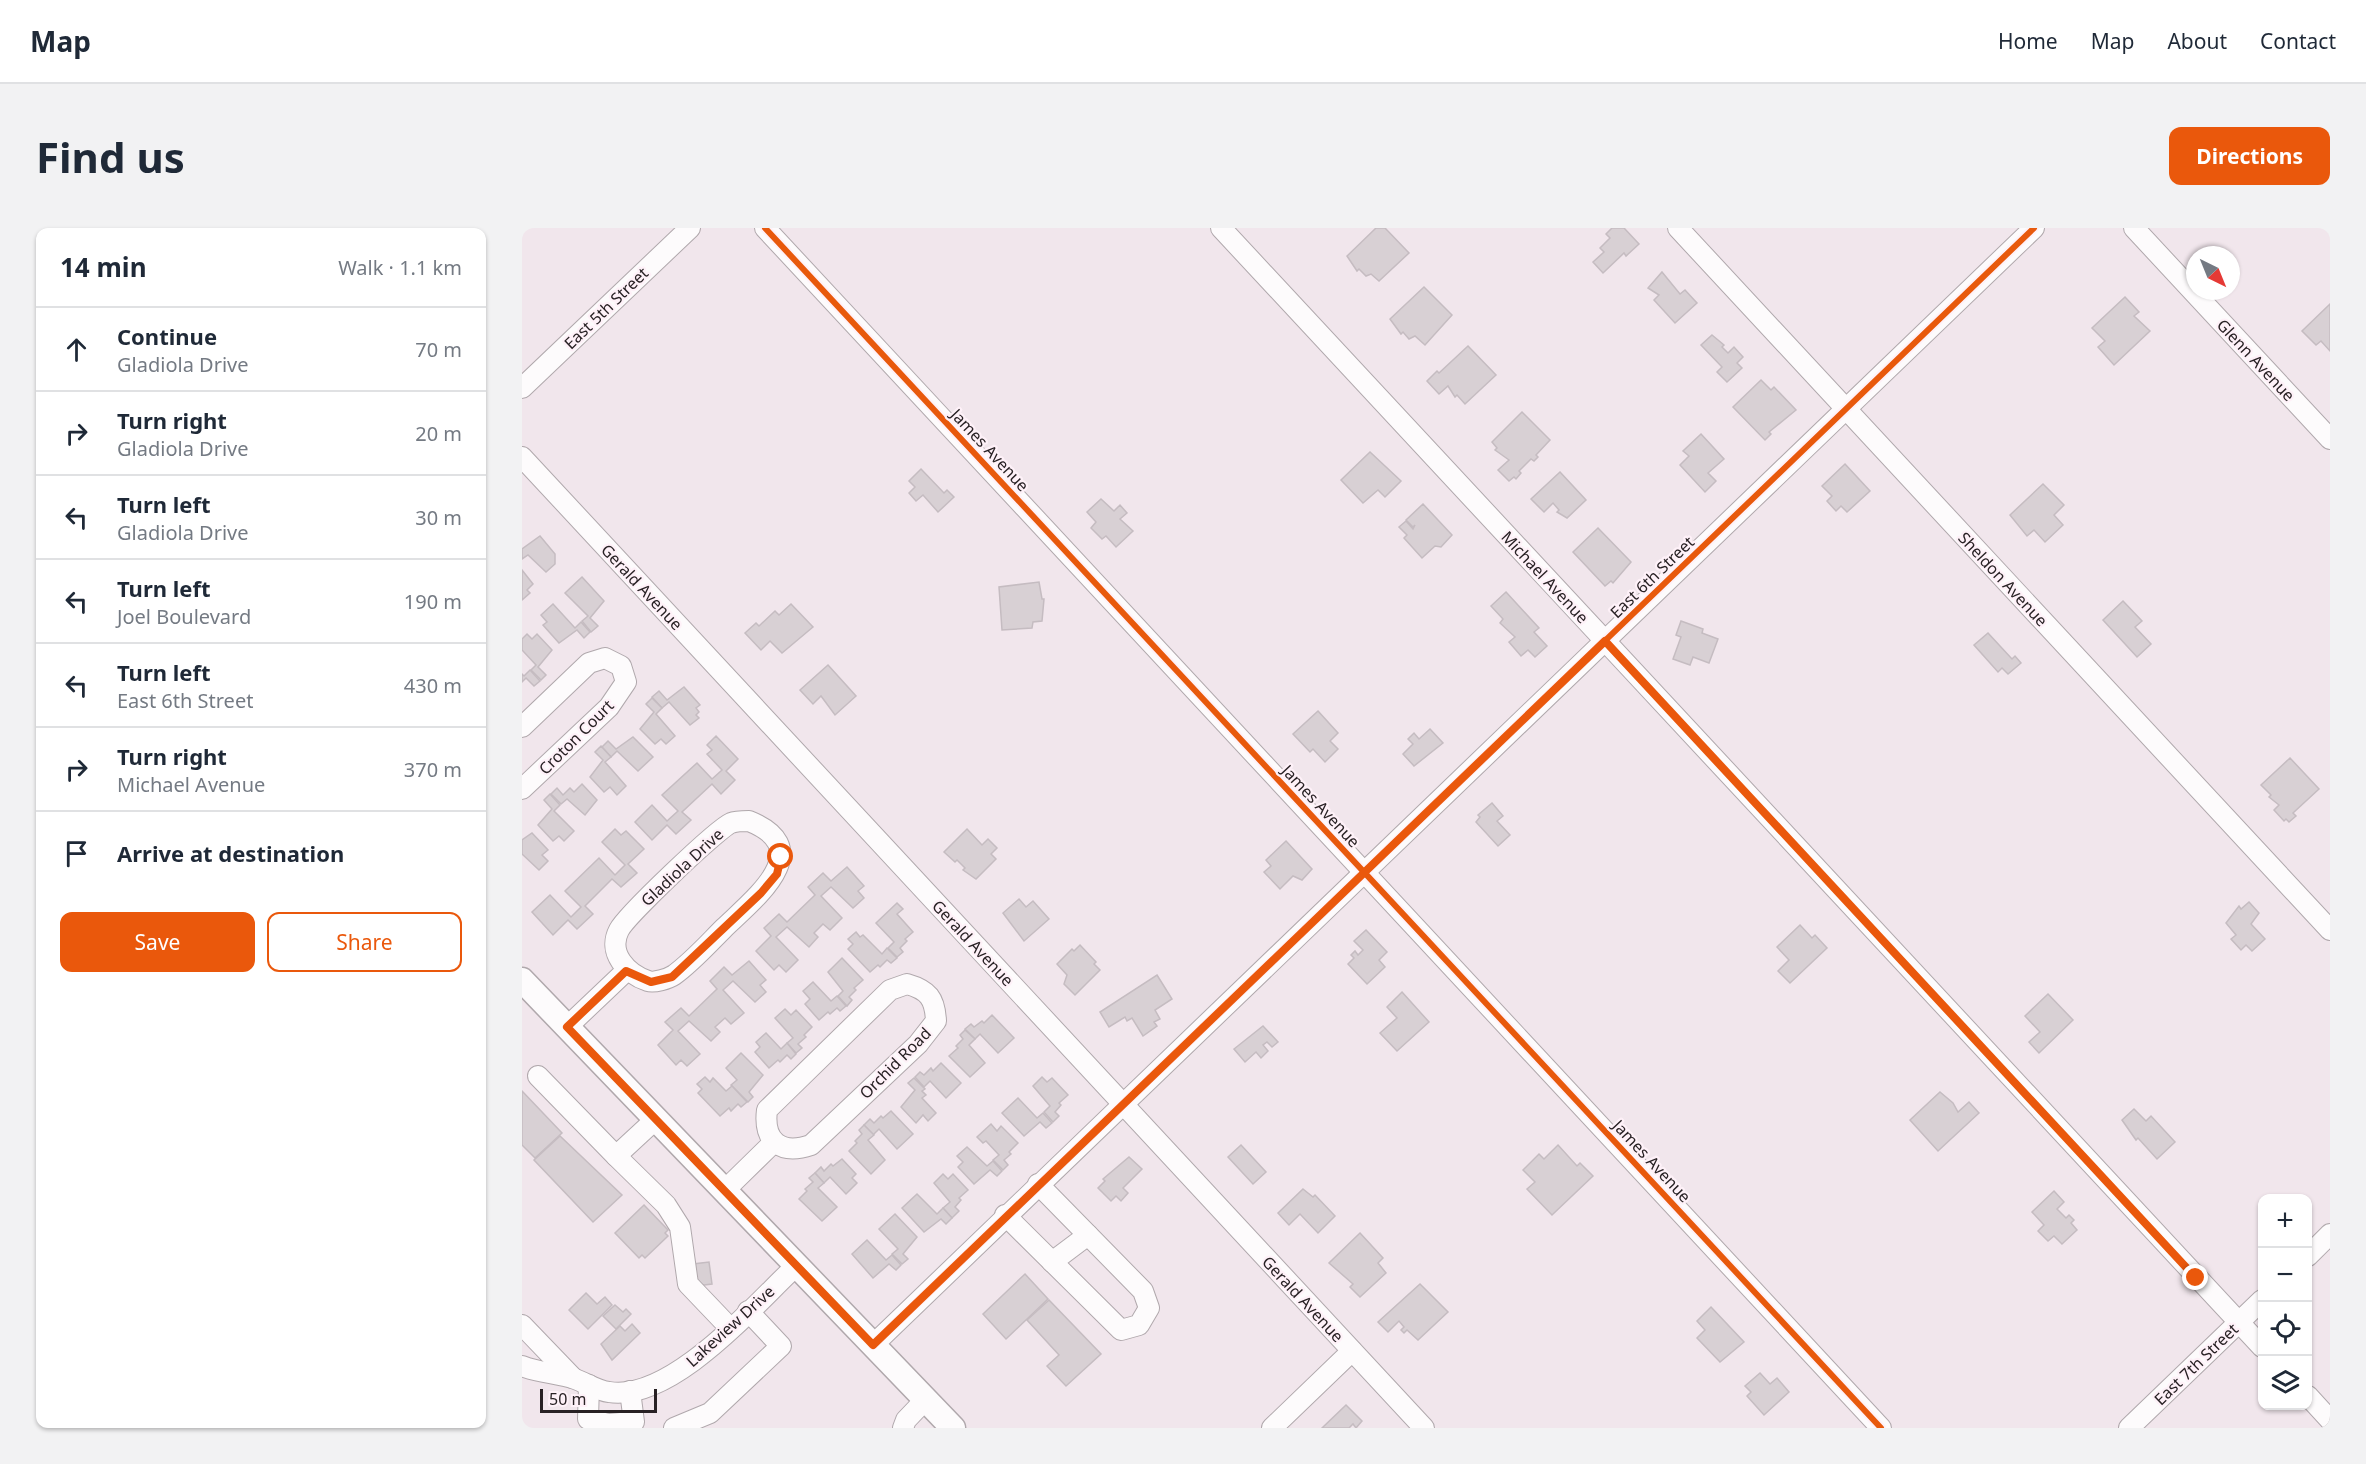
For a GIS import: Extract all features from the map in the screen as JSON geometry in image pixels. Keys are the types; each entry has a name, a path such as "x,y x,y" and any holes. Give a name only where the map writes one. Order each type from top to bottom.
{"main road":[{"path":"522,980 953,1428"}],"street":[{"name":"East 5th Street","path":"522,388 690,228"},
{"name":"James Avenue","path":"765,228 1881,1428"},
{"name":"Michael Avenue","path":"1221,228 2258,1343"},
{"name":"Sheldon Avenue","path":"1678,228 2330,930"},
{"name":"East 6th Street","path":"873,1345 1005,1215 2034,228"},
{"name":"Glenn Avenue","path":"2134,228 2330,439"},
{"name":"Gerald Avenue","path":"522,457 1424,1428"},
{"name":"Croton Court","path":"522,727 589,663 606,658 621,666 626,682 609,707 522,789"},
{"name":"Gladiola Drive","path":"749,821 765,827 776,840 781,857 777,874 761,893 672,977 651,982 626,971 616,952 618,930 634,911 732,822 749,821"},
{"path":"567,1027 626,971"},
{"name":"Orchid Road","path":"907,984 924,989 935,1003 936,1021 918,1044 811,1145 794,1150 774,1142 765,1127 766,1110 778,1097 890,990 907,984"},
{"path":"538,1076 666,1205 680,1227 688,1284 730,1328"},
{"path":"616,1156 656,1119"},
{"path":"725,1190 774,1142"},
{"path":"1005,1215 1121,1330 1139,1324 1149,1308 1143,1291 1038,1184"},
{"path":"2312,1251 2330,1234"},
{"path":"1052,1262 1088,1235"},
{"name":"Lakeview Drive","path":"522,1366 581,1381 609,1392 630,1390 665,1380 681,1371 797,1265"},
{"name":"East 7th Street","path":"2129,1428 2259,1302"},
{"path":"674,1428 710,1413 781,1346 748,1311"},
{"path":"522,1325 581,1381 588,1419 608,1424 635,1425 630,1390"},
{"path":"1272,1428 1352,1351"},
{"path":"903,1428 906,1420 926,1400"},
{"path":"2312,1401 2330,1420"}],"building":[{"path":"1376,228 1385,228 1409,253 1379,281 1371,274 1366,276 1359,269 1357,271 1347,256"},
{"path":"1612,228 1624,228 1639,244 1626,256 1624,253 1603,273 1593,262 1604,252 1600,248 1610,238 1606,234"},
{"path":"1662,272 1680,294 1685,290 1697,303 1675,323 1654,300 1659,295 1648,288"},
{"path":"1424,287 1452,315 1425,345 1415,336 1409,339 1403,332 1401,334 1390,319"},
{"path":"2125,297 2139,312 2134,316 2150,331 2114,365 2098,347 2105,341 2092,328"},
{"path":"2330,304 2330,351 2321,341 2316,345 2302,331"},
{"path":"1712,335 1724,345 1722,347 1728,353 1734,347 1743,357 1737,363 1742,368 1727,382 1717,372 1722,367 1701,345"},
{"path":"1468,346 1496,375 1465,404 1457,395 1455,397 1448,386 1439,394 1427,381"},
{"path":"1761,380 1771,390 1774,387 1796,410 1769,432 1771,434 1765,440 1733,407"},
{"path":"1522,412 1550,440 1536,455 1538,457 1534,461 1531,459 1519,471 1521,473 1516,479 1514,477 1509,481 1498,470 1509,460 1495,450 1497,448 1492,442"},
{"path":"1701,434 1724,459 1708,473 1716,481 1705,492 1680,465 1689,456 1683,451"},
{"path":"1370,452 1401,481 1385,497 1378,490 1363,503 1341,480"},
{"path":"1845,464 1870,491 1847,512 1841,506 1836,511 1827,501 1832,496 1822,486"},
{"path":"921,469 944,493 947,490 954,497 938,512 923,495 916,501 909,493 915,487 909,481"},
{"path":"1560,472 1586,500 1567,518 1557,512 1559,510 1553,503 1544,512 1531,499"},
{"path":"2043,484 2064,505 2054,515 2063,525 2045,542 2034,530 2027,536 2010,515"},
{"path":"1101,499 1114,511 1120,505 1127,513 1120,519 1133,531 1116,547 1106,536 1102,539 1091,528 1096,522 1087,512"},
{"path":"1423,504 1452,535 1441,547 1435,546 1422,558 1404,538 1407,535 1399,527 1406,521 1413,529 1415,525 1413,527 1406,520"},
{"path":"1598,528 1631,562 1613,583 1611,581 1605,586 1573,552"},
{"path":"540,536 555,554 555,564 546,572 528,555 522,559 522,549"},
{"path":"522,570 533,584 527,590 530,593 522,600"},
{"path":"582,577 604,601 590,618 598,626 591,632 582,621 588,616 565,593"},
{"path":"1039,582 1042,599 1044,599 1042,621 1033,622 1032,628 1002,630 999,587"},
{"path":"1506,592 1539,628 1534,632 1547,646 1535,657 1528,650 1521,656 1509,642 1515,637 1500,623 1503,619 1491,606"},
{"path":"2123,601 2142,621 2135,627 2151,644 2137,657 2103,620"},
{"path":"553,604 575,628 581,622 590,632 584,638 577,630 559,643 543,625 547,622 541,615"},
{"path":"791,604 813,627 782,653 770,641 761,650 745,633 756,623 759,626 775,611 779,615"},
{"path":"1681,621 1703,629 1702,633 1718,639 1709,663 1693,657 1690,665 1673,659 1681,637 1676,635"},
{"path":"1988,633 2012,659 2015,656 2021,663 2008,674 2002,668 1998,672 1974,645"},
{"path":"527,634 532,639 537,634 552,650 538,667 546,675 541,680 531,670 536,665 522,650 522,639"},
{"path":"828,665 856,696 835,715 821,696 813,704 800,690"},
{"path":"530,670 540,681 534,686 526,678 522,682 522,674 524,676"},
{"path":"684,687 700,705 696,708 699,712 696,715 699,718 690,725 669,702 662,708 652,697 659,691 667,700"},
{"path":"652,698 662,708 656,714 675,736 666,744 661,739 655,744 640,729 654,712 646,704"},
{"path":"1318,711 1338,733 1330,741 1338,749 1325,762 1313,749 1310,752 1293,734"},
{"path":"1430,729 1443,743 1414,766 1403,754 1413,744 1408,739 1414,733 1419,739"},
{"path":"716,736 738,759 726,771 735,780 721,794 712,784 682,812 691,820 676,834 667,825 652,840 635,822 652,805 667,821 678,811 662,795 697,763 712,779 722,770 707,754 712,750 707,745"},
{"path":"633,737 653,757 638,771 617,751 611,757 602,747 608,741 616,749"},
{"path":"601,746 611,757 605,762 626,786 617,795 610,787 604,792 590,777 603,760 595,752"},
{"path":"2290,758 2319,789 2293,813 2296,816 2289,822 2286,819 2284,821 2274,810 2279,805 2269,797 2271,795 2261,785"},
{"path":"582,784 597,800 585,815 567,799 561,804 551,794 557,788 563,795 570,788 574,792"},
{"path":"550,794 560,805 554,811 574,831 564,841 559,836 553,841 538,825 552,809 544,800"},
{"path":"1492,803 1503,816 1497,821 1510,835 1498,846 1476,822 1480,817 1478,815"},
{"path":"615,829 621,835 626,831 644,849 628,864 637,873 621,887 612,879 585,906 593,914 577,929 568,920 553,935 532,912 550,895 571,917 581,907 565,891 599,858 615,875 625,865 602,842"},
{"path":"967,829 982,845 988,839 997,848 991,854 996,859 976,879 963,870 965,868 957,860 955,862 944,852"},
{"path":"532,833 548,850 542,855 548,861 539,870 522,854 522,840"},
{"path":"1286,841 1312,869 1302,880 1293,876 1280,889 1264,872 1271,866 1266,860"},
{"path":"847,867 864,886 858,891 864,898 853,908 831,887 821,896 842,918 830,930 823,924 814,933 818,937 809,947 787,927 776,937 798,960 786,972 779,965 774,970 756,951 771,936 764,928 779,914 787,922 815,895 808,887 823,873 831,881"},
{"path":"1019,899 1026,907 1033,901 1049,919 1024,941 1003,913"},
{"path":"2249,902 2259,913 2251,924 2265,939 2252,951 2246,945 2241,950 2231,939 2236,935 2226,923 2239,906 2241,909"},
{"path":"897,903 903,909 897,914 913,932 905,939 907,941 900,948 903,952 897,957 888,948 894,942 876,923"},
{"path":"1800,925 1812,938 1815,935 1827,948 1790,983 1778,971 1789,960 1777,947"},
{"path":"1366,930 1387,952 1379,960 1385,967 1367,984 1348,964 1354,958 1351,955 1355,951 1358,955 1363,950 1354,941"},
{"path":"856,932 860,937 863,935 882,954 887,948 897,958 891,963 887,960 870,972 848,949 853,944 848,939"},
{"path":"1080,945 1096,962 1094,964 1100,970 1075,995 1064,984 1067,975 1057,964 1072,949 1074,951"},
{"path":"842,958 863,980 854,988 856,990 849,997 852,1000 847,1006 838,996 843,991 828,972"},
{"path":"749,961 766,980 760,985 766,992 755,1002 733,981 723,990 744,1013 731,1024 725,1018 715,1027 720,1032 711,1041 689,1021 678,1031 700,1054 687,1066 681,1060 676,1065 658,1045 673,1030 665,1022 681,1008 689,1016 717,989 710,981 724,967 732,975"},
{"path":"1157,975 1172,999 1155,1010 1160,1019 1154,1022 1157,1026 1143,1036 1132,1018 1127,1021 1125,1017 1109,1027 1100,1012"},
{"path":"813,982 831,1001 837,996 846,1006 840,1011 837,1008 830,1014 828,1012 819,1020 805,1004 810,999 803,991"},
{"path":"1402,992 1429,1022 1397,1051 1380,1033 1397,1018 1387,1007"},
{"path":"2048,994 2073,1020 2039,1053 2029,1042 2040,1032 2025,1016"},
{"path":"785,1009 791,1015 796,1010 812,1027 798,1044 802,1048 796,1053 787,1043 793,1038 775,1018"},
{"path":"992,1015 1014,1038 998,1053 980,1034 975,1039 965,1029 971,1024 974,1027 982,1021 984,1023"},
{"path":"1263,1026 1278,1042 1272,1047 1267,1042 1263,1045 1268,1051 1261,1058 1256,1052 1245,1062 1234,1049"},
{"path":"965,1030 975,1039 969,1045 985,1063 970,1077 949,1056 958,1048 956,1046 963,1039 960,1035"},
{"path":"766,1033 781,1049 787,1043 796,1054 791,1059 787,1055 769,1068 755,1052 760,1047 756,1042"},
{"path":"741,1053 763,1075 749,1092 753,1097 748,1102 731,1085 737,1080 726,1068"},
{"path":"941,1063 961,1083 946,1098 930,1081 924,1087 915,1077 920,1072 924,1075 931,1068 933,1071"},
{"path":"705,1077 710,1082 713,1078 726,1091 732,1086 747,1102 741,1107 738,1104 731,1111 729,1108 720,1116 698,1093 702,1089 697,1084"},
{"path":"1042,1077 1047,1082 1052,1078 1068,1095 1059,1103 1061,1105 1055,1112 1059,1116 1053,1122 1044,1112 1050,1106 1033,1086"},
{"path":"914,1078 925,1089 922,1091 926,1095 922,1098 936,1113 928,1121 923,1115 916,1123 901,1107 915,1090 908,1083"},
{"path":"522,1091 562,1133 535,1158 522,1145"},
{"path":"1940,1092 1953,1103 1958,1112 1969,1102 1979,1113 1938,1151 1910,1120"},
{"path":"1018,1098 1037,1118 1043,1113 1052,1123 1046,1128 1040,1122 1024,1136 1002,1113"},
{"path":"2134,1109 2146,1121 2151,1116 2175,1142 2157,1159 2138,1138 2136,1140 2122,1120"},
{"path":"891,1111 913,1134 897,1149 879,1129 873,1135 864,1125 870,1119 874,1123"},
{"path":"991,1124 997,1131 1001,1126 1018,1143 1004,1160 1008,1165 1003,1170 993,1160 999,1155 986,1141 983,1143 977,1137"},
{"path":"864,1125 874,1135 868,1140 885,1160 871,1174 849,1151 857,1143 855,1141 862,1134 859,1130"},
{"path":"560,1136 622,1195 593,1222 534,1160"},
{"path":"1241,1145 1266,1172 1253,1184 1228,1157"},
{"path":"1558,1145 1577,1166 1580,1163 1593,1176 1552,1215 1527,1189 1535,1182 1523,1170 1539,1154 1544,1159"},
{"path":"967,1147 987,1166 993,1161 1002,1171 997,1176 990,1170 974,1184 958,1167 963,1162 957,1156"},
{"path":"1129,1157 1142,1169 1123,1188 1128,1193 1121,1201 1116,1196 1111,1201 1098,1188 1105,1181 1103,1179"},
{"path":"842,1159 856,1174 852,1178 857,1183 846,1194 830,1177 824,1183 815,1173 821,1167 824,1171 831,1164 833,1166"},
{"path":"815,1173 824,1183 818,1188 837,1207 822,1221 799,1199 813,1182 809,1178"},
{"path":"943,1174 948,1179 953,1174 968,1190 959,1198 961,1200 955,1207 959,1211 952,1218 943,1208 950,1202 934,1183"},
{"path":"1303,1189 1313,1197 1315,1195 1335,1216 1318,1233 1300,1214 1289,1225 1278,1213"},
{"path":"2054,1191 2064,1202 2057,1209 2066,1218 2069,1215 2074,1220 2071,1223 2077,1230 2062,1244 2054,1236 2048,1241 2038,1231 2044,1225 2032,1212"},
{"path":"917,1194 937,1214 943,1208 952,1218 946,1224 941,1219 924,1232 902,1208"},
{"path":"644,1205 668,1230 665,1233 668,1236 645,1258 642,1255 639,1258 615,1233"},
{"path":"895,1214 917,1237 903,1254 908,1259 902,1264 892,1254 898,1249 879,1229"},
{"path":"1360,1233 1383,1258 1378,1263 1386,1273 1360,1297 1350,1287 1353,1284 1329,1263"},
{"path":"867,1240 886,1260 892,1255 901,1265 896,1270 889,1264 873,1278 852,1254"},
{"path":"709,1262 712,1284 696,1286 693,1264"},
{"path":"1025,1274 1048,1299 1006,1339 983,1314"},
{"path":"1420,1284 1448,1312 1418,1340 1407,1330 1404,1333 1401,1330 1404,1327 1399,1321 1388,1332 1378,1322"},
{"path":"586,1293 597,1304 605,1297 612,1305 588,1329 569,1310"},
{"path":"1049,1300 1101,1354 1066,1386 1047,1366 1059,1355 1027,1320"},
{"path":"615,1305 623,1312 626,1309 631,1314 616,1329 603,1316"},
{"path":"1711,1307 1744,1342 1720,1362 1697,1338 1705,1330 1697,1321"},
{"path":"632,1324 640,1333 612,1360 601,1344 620,1326 625,1331"},
{"path":"1760,1373 1770,1384 1777,1378 1789,1392 1764,1415 1747,1396 1751,1392 1745,1386"},
{"path":"1346,1405 1362,1421 1356,1428 1353,1424 1349,1428 1322,1428"}],"cycle path":[{"path":"765,228 1881,1428"},
{"path":"873,1345 2034,228"}],"route":[{"path":"781,857 777,874 761,893 672,977 651,982 626,971 567,1027 873,1345 1005,1215 1605,641 2196,1278"}]}
